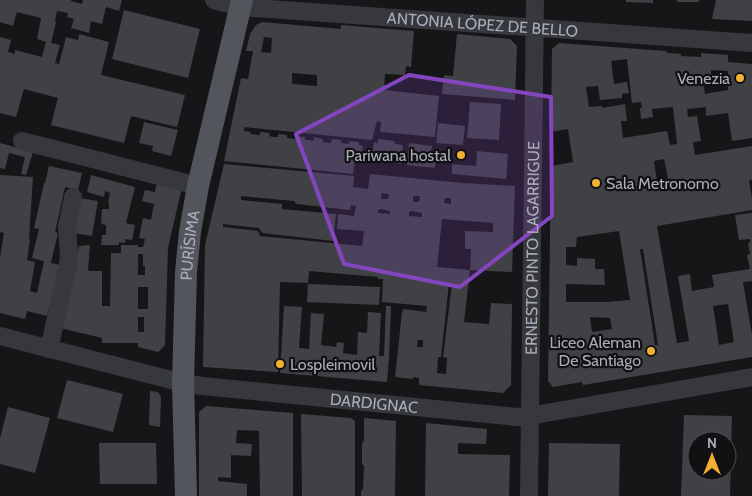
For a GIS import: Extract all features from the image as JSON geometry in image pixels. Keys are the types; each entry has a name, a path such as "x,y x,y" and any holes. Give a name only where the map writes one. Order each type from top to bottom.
{"main road":[{"name":"PURÍSIMA","path":"186,496 184,383 188,253 198,186 241,3"}],"street":[{"name":"ANTONIA LÓPEZ DE BELLO","path":"214,0 535,28 752,43"},
{"name":"ERNESTO PINTO LAGARRIGUE","path":"528,496 535,0"},
{"path":"22,141 198,186"},
{"path":"48,349 68,265 67,227 73,196"},
{"name":"DARDIGNAC","path":"0,336 184,383 215,388 505,416 529,416 752,377"}],"highlighted area":[{"path":"409,75 551,97 552,216 460,287 344,264 296,134"}],"building":[{"path":"0,0 71,0 82,4 83,0 122,0 119,11 106,7 102,24 91,21 89,33 71,28 74,19 67,17 68,13 57,11 51,43 60,45 55,63 59,64 66,37 78,40 79,34 109,42 101,75 185,95 177,127 131,116 124,143 51,125 58,98 24,89 16,117 0,113 0,37 11,40 8,52 15,54 15,50 42,57 46,42 37,39 41,18 17,12 13,26 0,22"},
{"path":"626,0 653,0 653,3 626,2"},
{"path":"677,0 699,0 699,2 677,2"},
{"path":"716,0 752,0 752,21 712,19"},
{"path":"124,10 200,29 188,78 112,59"},
{"path":"262,22 341,29 341,25 414,31 411,67 406,66 405,75 385,74 384,90 439,96 435,137 380,132 381,122 377,121 372,140 244,127 244,131 251,132 250,134 270,133 269,136 273,137 278,137 278,134 287,135 287,138 295,139 296,136 305,137 305,140 313,141 314,137 323,139 323,142 331,143 332,139 341,140 341,143 349,144 349,141 359,142 359,145 363,146 361,160 355,159 353,174 224,161 241,78 248,79 253,51 246,51 250,34 256,25","holes":["264,37 272,38 271,53 261,52","292,73 317,75 317,86 292,84"]},
{"path":"457,34 510,39 517,46 515,100 442,94 444,75 453,76"},
{"path":"559,43 666,51 667,53 681,54 681,56 701,57 701,53 728,55 728,62 752,64 752,138 732,141 728,113 706,116 706,107 687,109 688,117 697,116 701,141 693,142 695,155 752,146 752,180 749,180 752,210 657,226 677,343 689,341 678,276 690,274 692,291 714,287 712,275 750,269 747,255 750,254 748,243 750,243 750,239 739,240 735,215 752,213 752,281 743,282 752,335 752,357 583,385 582,382 553,387 548,381 551,166 573,162 568,129 551,132 552,49","holes":["627,59 632,103 641,102 641,119 653,117 652,109 673,107 677,144 670,145 667,131 623,138 621,121 627,121 625,104 602,108 602,106 589,107 586,87 598,86 600,100 622,98 622,94 629,93 627,82 614,84 611,61","711,70 728,71 728,90 705,94 703,82 711,81","664,159 668,179 657,181 654,161","619,231 630,300 566,302 566,284 605,285 604,269 595,269 595,259 577,258 577,266 566,265 566,247 576,247 577,237","640,249 643,249 658,345 655,345","728,304 734,342 719,345 713,306","590,317 610,318 612,329 592,332"]},
{"path":"470,102 501,104 499,140 467,138"},
{"path":"144,122 178,130 171,156 152,151 153,146 139,143"},
{"path":"438,123 465,126 463,145 436,143"},
{"path":"378,139 395,141 395,144 403,145 401,164 372,160 374,142 378,143"},
{"path":"0,143 33,152 26,175 21,174 25,157 9,153 5,169 0,168"},
{"path":"409,143 432,146 431,152 436,153 435,168 407,165"},
{"path":"477,151 508,154 506,179 452,174 452,164 476,166"},
{"path":"224,164 354,176 353,187 368,189 370,174 515,186 512,272 470,270 464,322 489,324 491,303 512,304 511,385 503,393 419,385 419,378 395,377 402,312 404,309 426,312 427,306 382,302 383,279 378,279 378,277 309,271 308,283 280,282 278,372 203,367 205,245","holes":["382,193 389,194 388,199 381,199","241,196 294,201 296,204 350,210 351,205 356,206 354,216 338,214 337,229 364,231 362,246 260,236 258,231 223,227 223,224 259,228 262,233 333,241 336,214 282,209 282,204 241,200","413,196 420,196 419,202 413,202","445,198 451,198 451,204 444,203","381,209 390,211 390,214 378,213 378,210","412,211 422,213 422,217 409,216 409,212","442,219 493,223 493,232 465,231 465,249 471,249 470,270 437,267","449,283 452,284 443,357 447,358 446,374 437,373 438,357 441,357","418,340 423,340 423,347 417,347"]},
{"path":"49,166 82,173 78,190 65,187 55,232 58,233 51,263 60,265 47,316 27,311 25,319 0,313 0,258 4,233 0,232 0,175 33,177 27,260 35,262 30,291 37,293 44,261 32,258 39,229 34,228"},
{"path":"91,175 135,187 126,223 135,225 132,240 125,239 125,243 119,242 119,245 101,245 102,235 106,235 106,225 101,224 102,209 109,209 110,193 105,191 104,197 87,192"},
{"path":"157,181 182,187 168,248 165,345 158,352 138,347 138,343 102,343 102,338 56,327 64,317 79,246 90,245 88,270 102,271 102,306 110,306 111,253 121,253 121,245 138,245 138,247 143,247 145,239 139,238 143,218 151,220 154,204 142,201 145,190 155,192","holes":["138,254 143,254 145,275 138,275","138,287 148,287 148,309 138,309","138,317 144,317 144,332 138,332"]},
{"path":"80,198 98,201 92,236 73,233"},
{"path":"308,284 380,287 379,305 307,302"},
{"path":"284,306 302,307 299,348 309,349 311,313 324,314 321,345 336,347 337,342 344,343 343,353 357,355 358,332 367,333 368,312 381,313 379,356 384,356 386,306 391,306 387,382 280,373"},
{"path":"67,380 123,394 113,432 57,418"},
{"path":"150,391 159,393 161,398 160,427 149,425"},
{"path":"206,406 293,413 293,496 260,496 259,431 237,430 236,443 252,444 251,456 231,455 231,478 218,477 218,481 247,484 247,496 199,496 199,412"},
{"path":"8,407 50,418 35,473 0,464 0,438"},
{"path":"301,414 351,418 355,421 355,496 302,496"},
{"path":"684,415 732,416 732,431 687,431 687,481 730,481 730,496 681,496"},
{"path":"364,418 396,421 395,496 361,496 364,466 362,464 362,444 364,440"},
{"path":"426,423 487,429 486,444 458,443 458,454 510,455 509,496 425,496"},
{"path":"99,443 156,443 157,484 100,484"},
{"path":"549,443 620,444 619,496 548,496"}],"place":[{"name":"Venezia","path":"740,78"},
{"name":"Pariwana hostal","path":"461,155"},
{"name":"Sala Metronomo","path":"596,183"},
{"name":"Liceo Aleman De Santiago","path":"651,351"},
{"name":"Lospleimovil","path":"280,364"}]}
